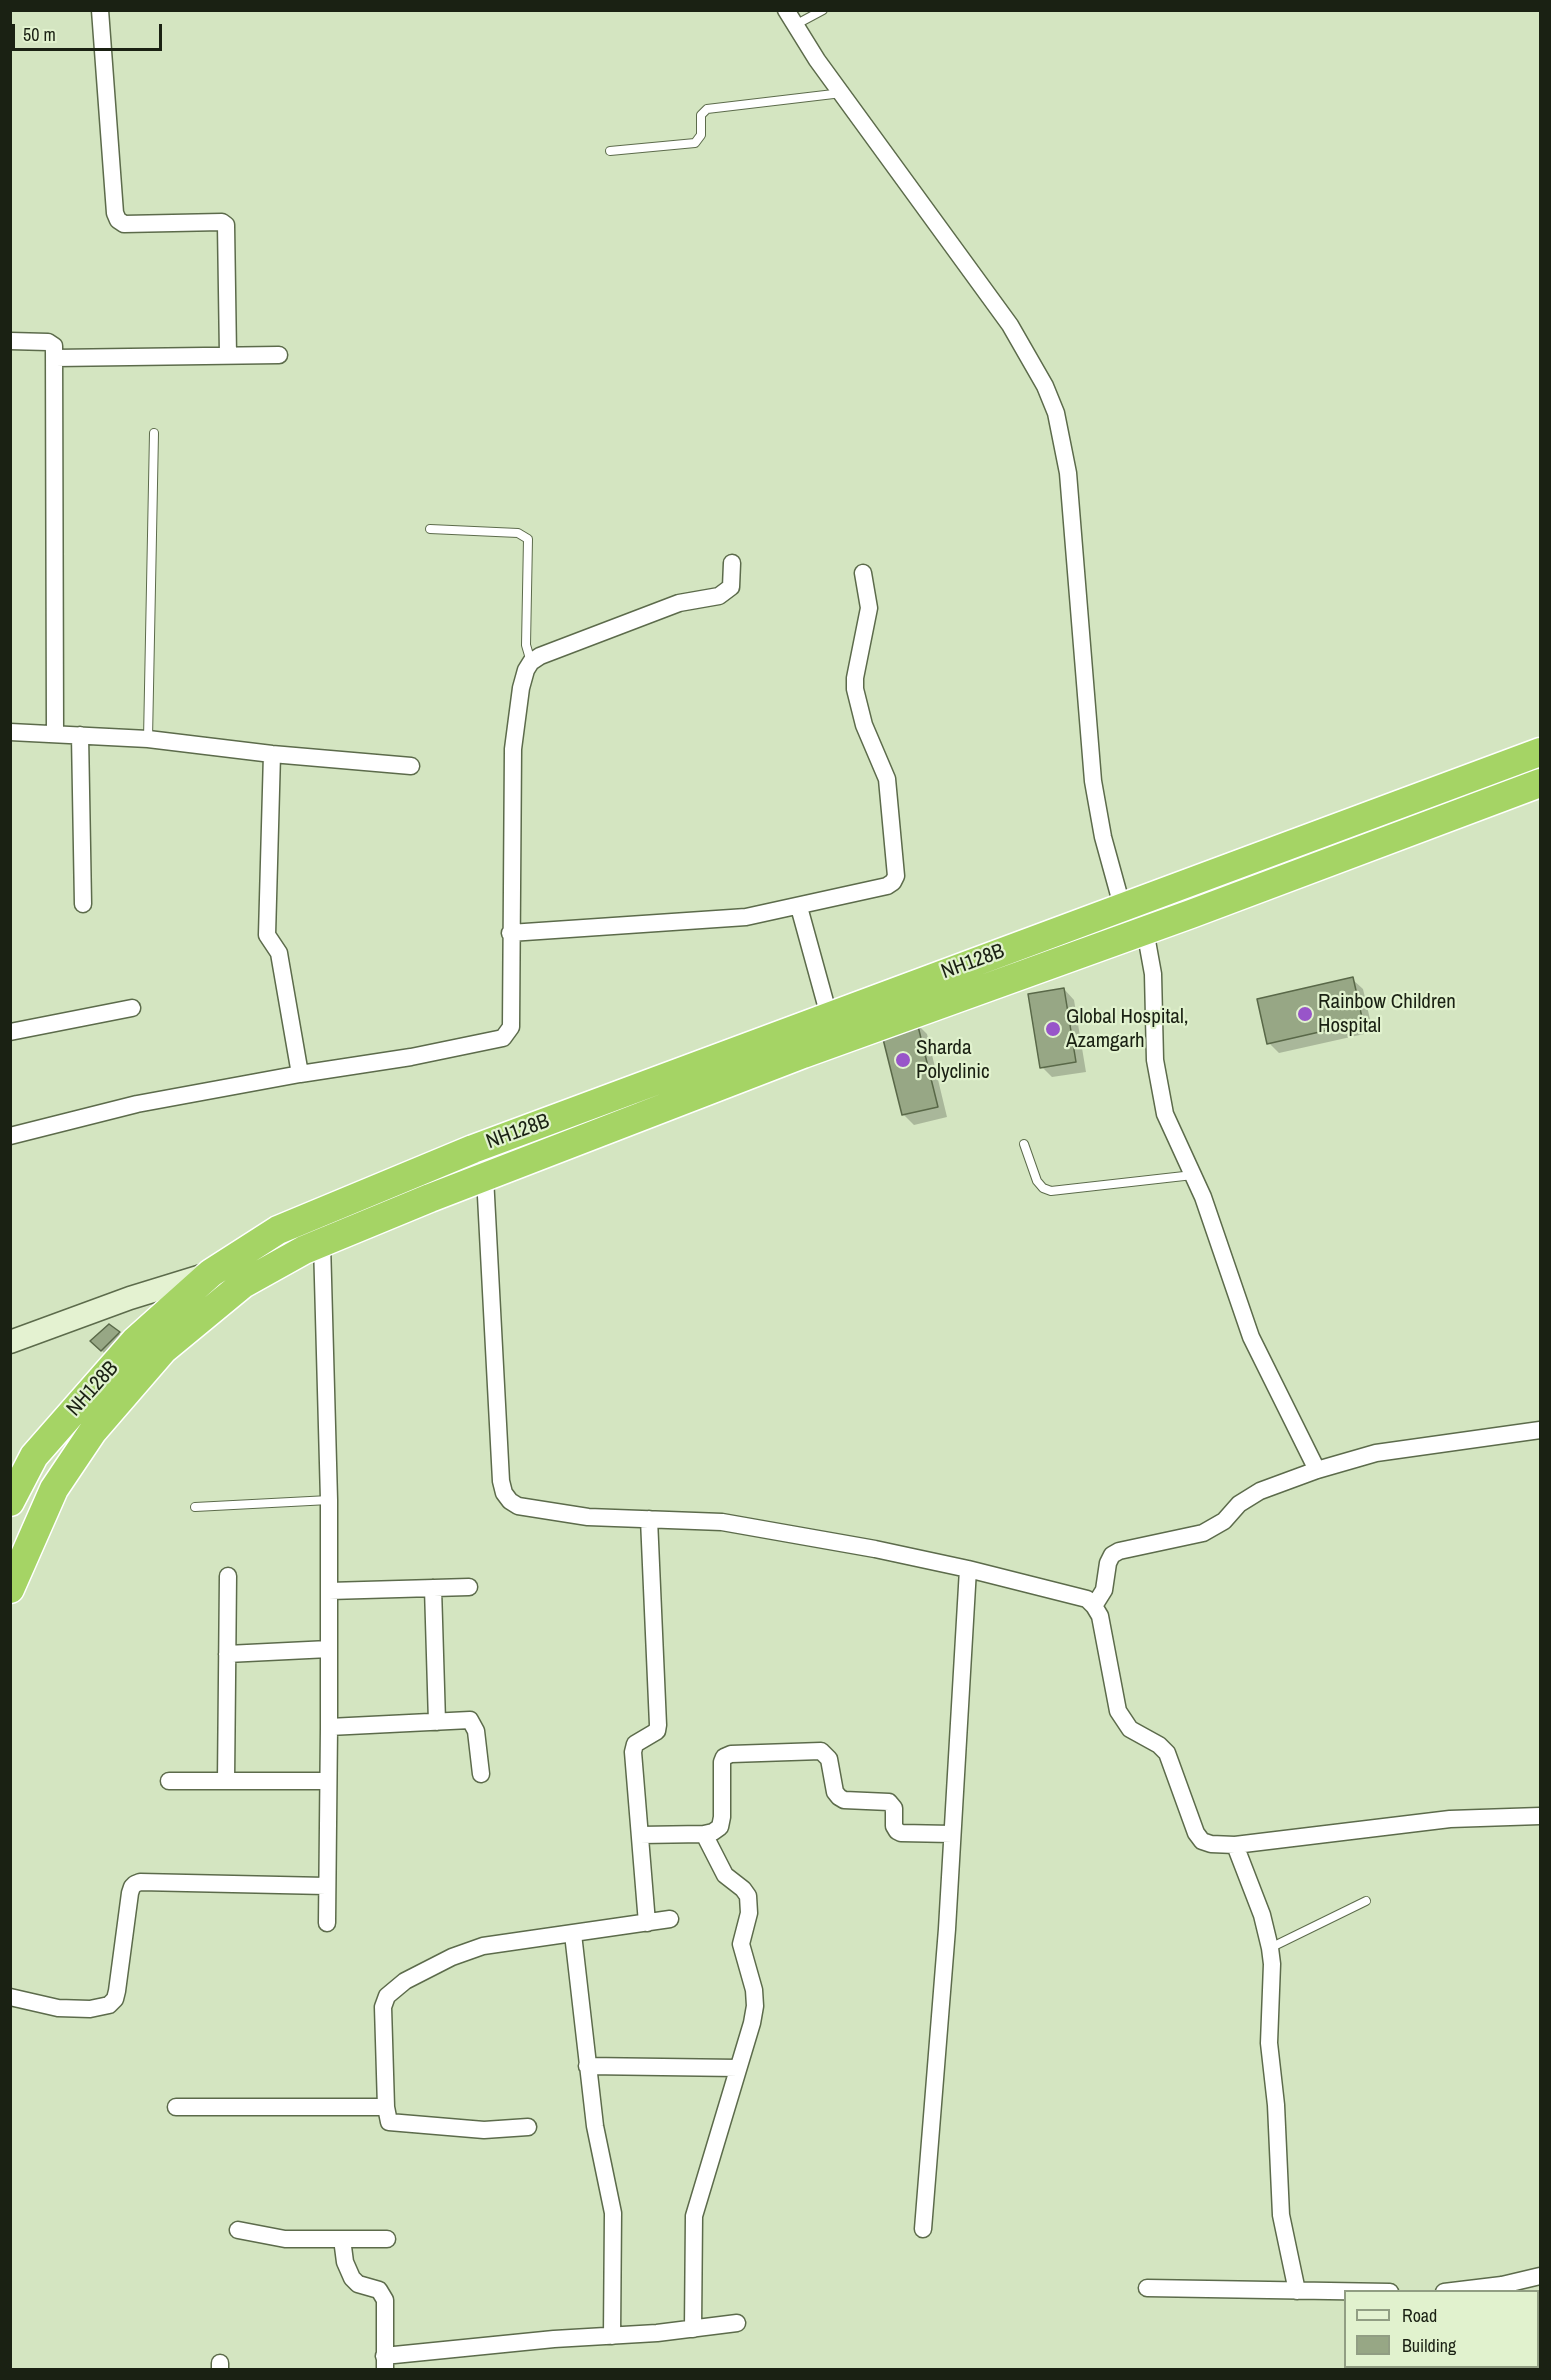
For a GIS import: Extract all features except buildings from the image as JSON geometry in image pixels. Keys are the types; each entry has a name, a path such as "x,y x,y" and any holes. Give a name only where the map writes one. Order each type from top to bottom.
{"highway":[{"name":"NH128B","path":"10,1502 34,1456 135,1341 212,1274 278,1230 473,1149 1540,752"},
{"path":"10,1589 54,1489 93,1431 162,1350 243,1284 304,1250 803,1054 1540,783"}],"street":[{"path":"100,10 115,213 118,220 124,224 222,222 226,225 228,355"},
{"path":"791,18 842,93 1010,325 1045,386 1056,413 1068,473 1093,781 1103,837 1122,906"},
{"path":"10,342 48,342 54,346 55,734"},
{"path":"55,358 279,354"},
{"path":"10,1136 137,1104 300,1074 399,1060 503,1038 511,1027 513,749 521,688 531,662 540,656 679,603 719,596 731,587 732,563"},
{"path":"510,933 746,917 887,886 896,876 887,778 864,725 855,689 855,678 869,608 863,573"},
{"path":"10,732 148,739 273,754 411,766"},
{"path":"80,735 83,904"},
{"path":"273,754 267,935 279,952 300,1074"},
{"path":"799,907 829,1016"},
{"path":"1145,930 1153,974 1155,1060 1161,1100 1170,1127 1203,1197 1251,1337 1317,1470"},
{"path":"10,1032 132,1008"},
{"path":"485,1177 501,1470 504,1492 510,1501 518,1506 568,1515 722,1522 875,1549 968,1569 1087,1599 1100,1616 1118,1711 1130,1730 1158,1745 1167,1753 1196,1833 1202,1841 1211,1844 1235,1845 1450,1819 1540,1816"},
{"path":"322,1243 329,1500 327,1923"},
{"path":"10,1342 151,1291 212,1274 243,1284"},
{"path":"1094,1606 1104,1590 1108,1563 1112,1555 1119,1551 1203,1533 1224,1521 1248,1498 1317,1470 1376,1453 1540,1431"},
{"path":"647,1923 633,1752 635,1744 657,1731 658,1725 649,1519"},
{"path":"923,2229 947,1929 968,1569"},
{"path":"226,1781 228,1576"},
{"path":"329,1591 469,1587"},
{"path":"433,1588 437,1722"},
{"path":"227,1654 329,1648"},
{"path":"329,1727 470,1720 474,1725 481,1774"},
{"path":"640,1835 704,1834 720,1827 724,1757 731,1754 821,1751 829,1758 835,1792 839,1797 844,1800 889,1802 894,1809 894,1827 901,1833 952,1834"},
{"path":"169,1781 327,1781"},
{"path":"693,2329 694,2216 697,2198 755,2006 754,1990 741,1944 750,1905 748,1896 725,1875 704,1834"},
{"path":"1235,1845 1262,1915 1270,1948 1272,1964 1269,2043 1276,2105 1281,2215 1297,2291"},
{"path":"10,1997 58,2008 90,2009 109,2005 117,1991 130,1893 132,1887 140,1882 326,1886"},
{"path":"528,2127 484,2130 393,2123 387,2119 382,2007 387,1996 414,1976 468,1950 506,1941 573,1934 670,1919"},
{"path":"573,1934 596,2134 613,2213 612,2336"},
{"path":"587,2066 738,2068"},
{"path":"176,2107 386,2107"},
{"path":"238,2230 285,2239 387,2240"},
{"path":"342,2240 345,2262 352,2278 358,2284 379,2290 385,2300 385,2363 527,2341 612,2336 737,2323"},
{"path":"1461,2290 1502,2285 1540,2276"},
{"path":"1147,2288 1344,2292"}],"lane":[{"path":"791,18 823,10"},
{"path":"610,151 695,142 700,135 701,115 707,109 842,93"},
{"path":"148,739 154,433"},
{"path":"430,528 518,533 528,539 526,645 531,662"},
{"path":"1024,1144 1037,1181 1043,1188 1052,1191 1194,1175"},
{"path":"195,1507 329,1500"},
{"path":"1270,1948 1366,1901"}],"place":[{"name":"Rainbow Children Hospital","path":"1305,1014"},
{"name":"Global Hospital, Azamgarh","path":"1053,1029"},
{"name":"Sharda Polyclinic","path":"903,1060"}]}
